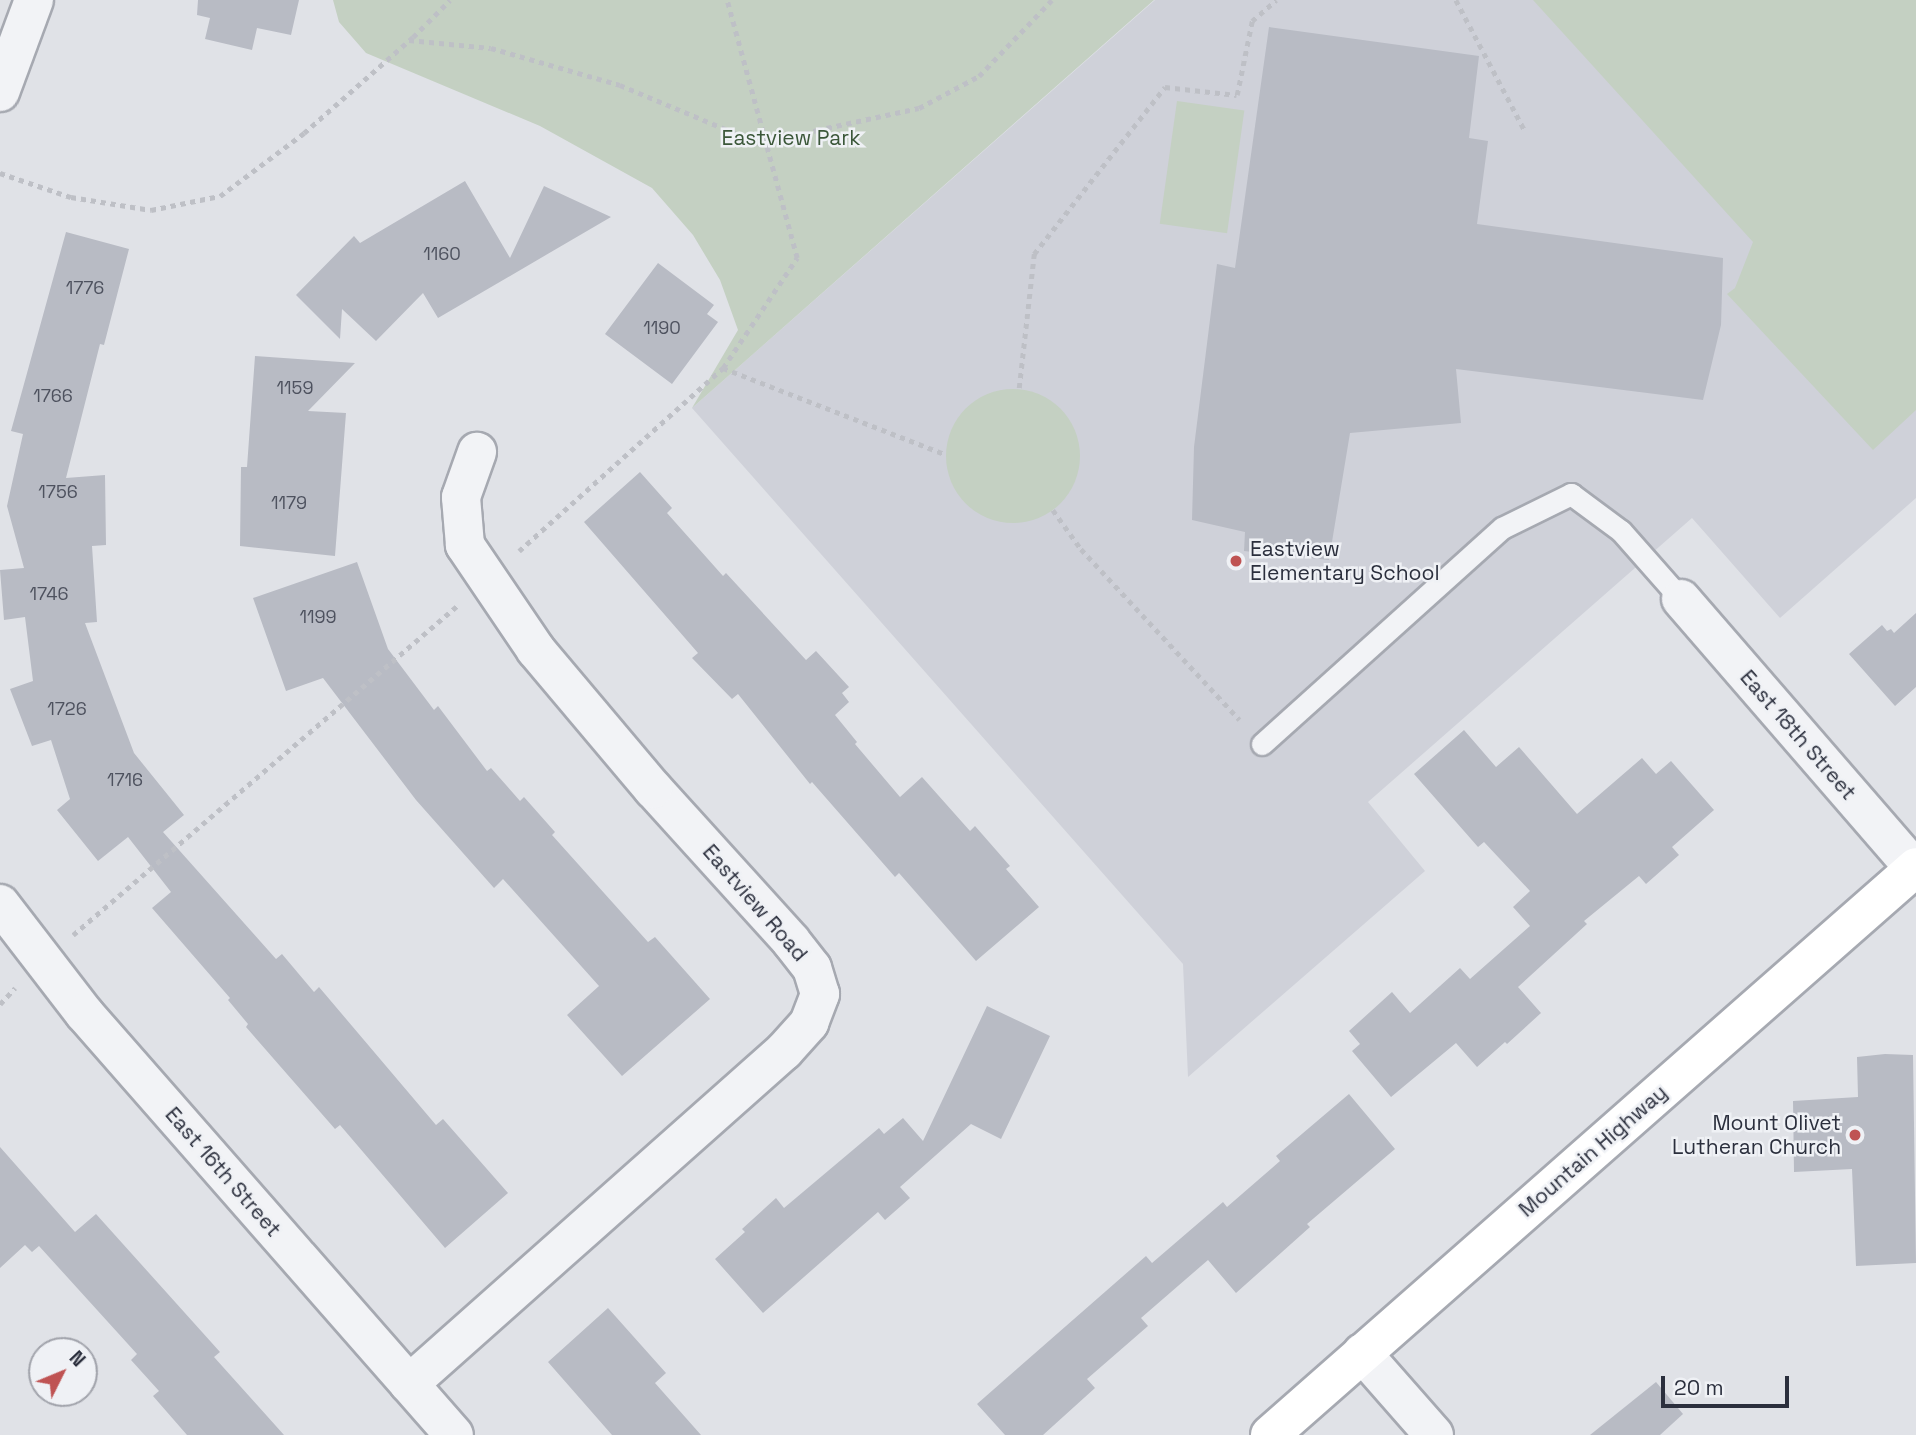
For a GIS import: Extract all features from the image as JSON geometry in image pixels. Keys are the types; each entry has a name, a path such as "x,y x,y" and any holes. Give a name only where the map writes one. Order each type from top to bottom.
{"main road":[{"name":"Mountain Highway","path":"1270,1435 1916,868"}],"street":[{"path":"0,92 34,0"},
{"name":"Eastview Road","path":"409,1384 784,1051 809,1023 820,994 812,968 791,941 653,789 536,650 465,545 461,497 477,452"},
{"name":"East 18th Street","path":"1681,599 1916,868"},
{"name":"East 16th Street","path":"0,904 85,1013 454,1435"},
{"path":"1362,1353 1434,1435"}],"lane":[{"path":"1262,744 1502,528 1571,494 1621,531 1681,599"}],"path":[{"path":"0,173 71,197 152,210 220,196 304,133 450,0"},
{"path":"727,0 797,258 723,368 945,454"},
{"path":"409,40 491,48 607,82 766,146 817,130 919,108 979,76 1052,0"},
{"path":"1018,388 1034,254 1165,87 1237,95 1252,21 1276,0"},
{"path":"1456,0 1524,129"},
{"path":"1053,510 1081,550 1262,744"},
{"path":"43,961 204,823"}],"shaded area":[{"name":"Eastview Elementary School","path":"1155,0 1916,0 1916,498 1780,618 1692,518 1368,802 1425,871 1188,1077 1183,964 692,408"}],"green space":[{"name":"Eastview Park","path":"333,0 1154,0 692,408 738,330 720,280 693,235 652,188 540,126 366,53 339,22"},
{"path":"1533,0 1916,0 1916,410 1873,450 1727,294 1735,288 1753,242"},
{"path":"1177,101 1244,110 1227,233 1160,224"},
{"path":"1013,389 1039,394 1060,409 1075,430 1080,456 1075,482 1060,503 1039,518 1013,523 987,518 966,503 951,482 946,456 951,430 966,409 987,394"}],"building":[{"path":"198,0 299,0 291,35 257,28 252,50 205,39 210,18 197,15"},
{"path":"1269,27 1479,56 1469,138 1488,141 1477,224 1723,258 1721,325 1703,400 1456,369 1461,423 1350,433 1329,560 1244,551 1245,532 1192,520 1194,447 1217,264 1235,268"},
{"path":"465,181 510,258 544,186 611,217 438,318 423,293 376,341 342,309 340,339 296,295 354,236 360,243"},
{"path":"66,232 129,249 104,345 100,344 66,478 105,475 106,545 92,546 97,622 85,623 134,753 184,815 163,832 276,959 282,954 314,992 319,987 436,1125 443,1119 508,1193 445,1248 340,1125 335,1129 246,1027 248,1024 228,1000 230,998 152,908 171,892 128,837 98,861 57,810 70,799 51,740 32,746 10,689 33,681 25,617 4,620 0,570 24,568 7,506 23,434 11,431"},
{"path":"658,263 714,305 707,314 718,322 672,384 605,334"},
{"path":"255,356 355,363 308,411 346,413 335,556 240,546 241,467 247,467"},
{"path":"640,472 672,508 667,513 723,576 726,573 806,660 816,651 849,687 842,693 849,702 835,715 857,742 855,744 900,797 922,777 970,831 975,826 1010,866 1006,869 1039,907 976,961 899,873 895,877 812,782 810,784 738,694 732,699 692,658 698,653 584,522"},
{"path":"357,562 388,649 434,710 438,706 487,771 491,768 520,801 524,797 555,832 552,835 648,942 655,937 710,999 622,1076 567,1015 599,986 503,879 494,888 416,800 323,678 286,691 253,598"},
{"path":"1916,613 1916,687 1895,706 1849,654 1882,625 1887,631 1891,629 1894,633"},
{"path":"1464,730 1496,767 1519,747 1577,814 1642,758 1656,774 1671,761 1714,810 1672,847 1679,855 1646,884 1639,876 1584,921 1587,924 1518,987 1541,1013 1507,1044 1505,1042 1477,1067 1456,1043 1391,1097 1352,1051 1360,1044 1349,1031 1392,992 1410,1013 1460,968 1470,979 1530,926 1513,907 1530,891 1484,842 1478,847 1414,774"},
{"path":"987,1006 1050,1036 1001,1139 971,1124 900,1187 910,1198 885,1220 878,1212 763,1313 715,1259 745,1232 742,1229 776,1198 784,1208 879,1128 884,1134 903,1118 923,1141"},
{"name":"Mount Olivet Lutheran Church","path":"1913,1055 1916,1263 1856,1266 1852,1169 1794,1172 1793,1101 1858,1097 1857,1057"},
{"path":"1349,1094 1395,1149 1307,1224 1310,1227 1236,1293 1208,1260 1141,1318 1148,1326 1087,1379 1095,1388 1043,1435 1005,1435 977,1404 1146,1256 1152,1263 1223,1202 1227,1207 1280,1161 1276,1156"},
{"path":"0,1147 75,1232 96,1214 220,1352 214,1357 284,1435 187,1435 153,1396 159,1391 131,1360 137,1354 39,1246 32,1252 25,1245 0,1268"},
{"path":"608,1308 666,1373 655,1383 701,1435 612,1435 548,1362"},
{"path":"1656,1382 1683,1414 1660,1435 1590,1435"}],"place":[{"name":"Eastview Elementary School","path":"1236,561"},
{"name":"Mount Olivet Lutheran Church","path":"1855,1135"}]}
